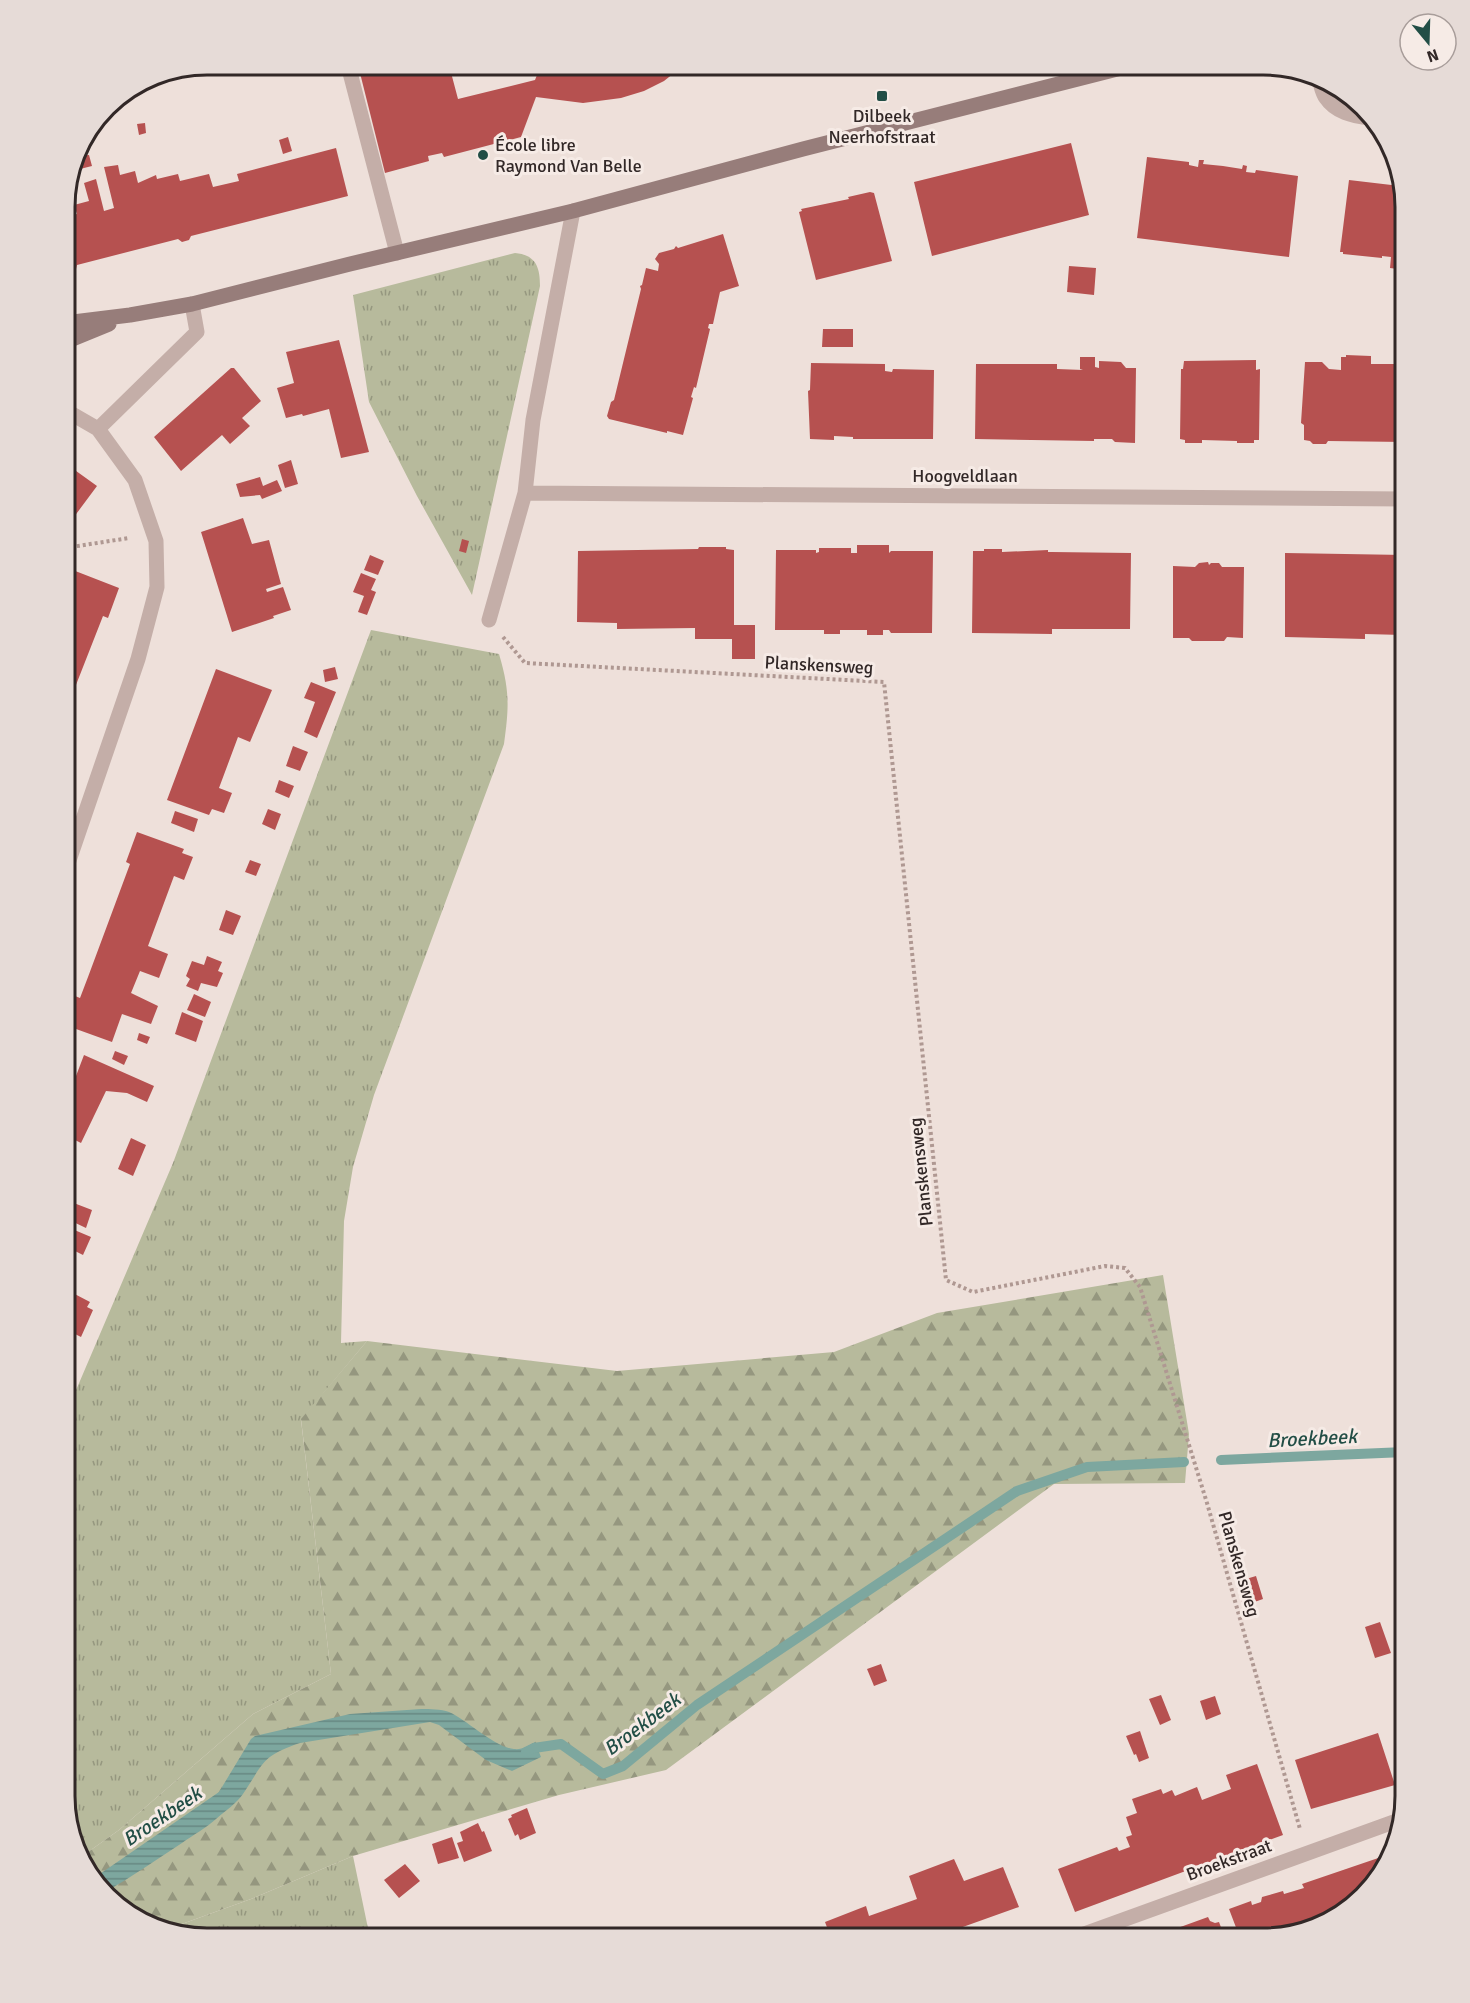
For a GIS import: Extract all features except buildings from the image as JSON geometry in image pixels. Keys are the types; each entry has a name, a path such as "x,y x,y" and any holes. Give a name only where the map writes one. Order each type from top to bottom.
{"main road":[{"path":"75,323 192,304 573,211 1094,75"},
{"path":"75,338 130,315"}],"street":[{"path":"351,75 397,253"},
{"path":"1323,90 1326,98 1338,109 1358,117"},
{"path":"489,620 525,493 533,420 573,211"},
{"path":"99,429 197,332 192,304"},
{"path":"75,416 99,429 135,480 156,541 157,587 141,648 75,843"},
{"name":"Hoogveldlaan","path":"525,493 1395,499"},
{"name":"Broekstraat","path":"1100,1928 1392,1822"}],"path":[{"path":"75,546 153,532"},
{"name":"Planskensweg","path":"489,620 525,663 884,681 946,1280 973,1292 1104,1266 1125,1268 1140,1287 1207,1503 1307,1852"}],"green space":[{"path":"515,253 532,259 538,268 540,286 472,595 417,496 369,402 353,295"},
{"path":"371,630 499,654 507,689 508,709 504,744 374,1095 353,1167 344,1221 341,1343 367,1341 301,1420 331,1674 253,1714 119,1830 88,1852 79,1830 75,1796 75,1393 173,1163"},
{"path":"1163,1275 1189,1434 1185,1483 1054,1484 666,1770 559,1795 353,1856 251,1899 180,1925 165,1921 134,1906 108,1883 97,1869 88,1852 119,1830 253,1714 331,1674 301,1419 367,1341 617,1371 834,1352 937,1313"},
{"path":"353,1856 368,1928 198,1928 180,1925 251,1899"}],"water":[{"path":"421,1709 449,1712 490,1739 507,1747 520,1749 535,1742 541,1757 512,1771 486,1760 439,1725 430,1722 300,1743 270,1757 234,1804 208,1825 145,1867 113,1888 101,1874 219,1792 255,1736 350,1714"}],"waterway":[{"name":"Broekbeek","path":"1221,1460 1395,1452"},
{"name":"Broekbeek","path":"526,1752 534,1748 561,1744 603,1774 623,1766 697,1705 1017,1491 1087,1467 1184,1462"}],"place":[{"name":"Dilbeek Neerhofstraat","path":"882,96"},
{"name":"École libre Raymond Van Belle","path":"483,155"}]}
